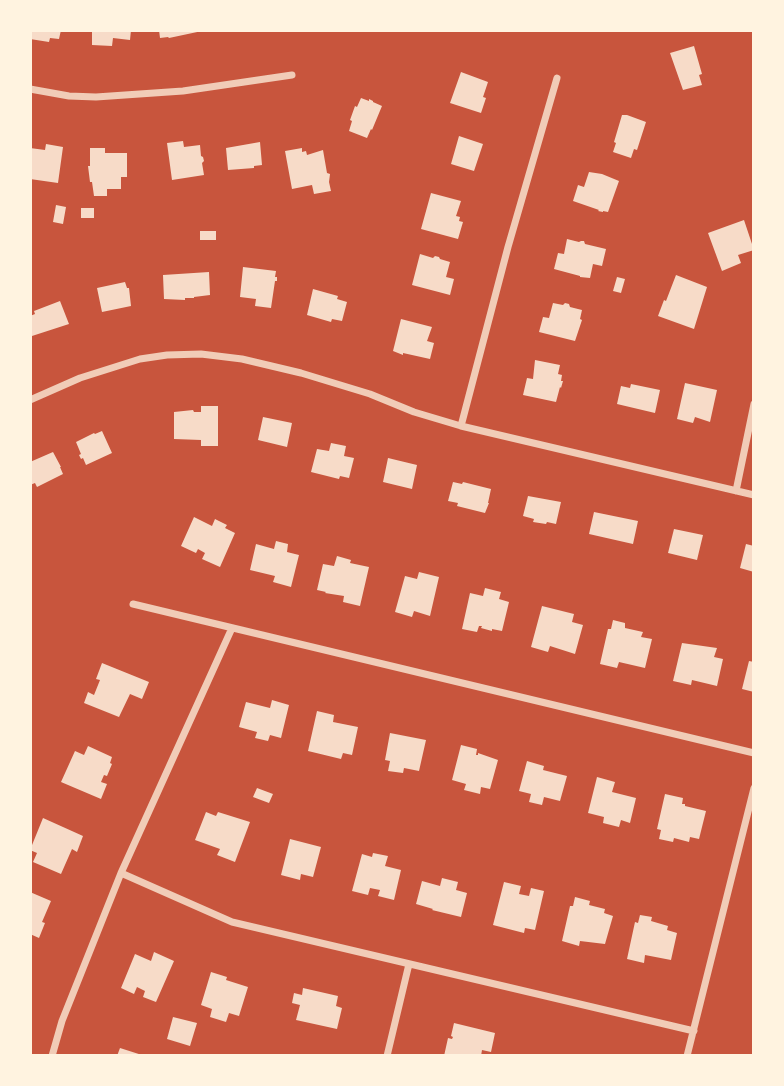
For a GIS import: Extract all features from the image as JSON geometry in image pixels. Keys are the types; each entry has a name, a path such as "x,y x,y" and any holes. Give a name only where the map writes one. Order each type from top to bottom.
{"street":[{"path":"30,89 69,96 96,97 183,91 292,75"},
{"path":"461,426 508,247 557,78"},
{"path":"30,400 80,378 140,359 201,354 242,359 302,373 461,426 754,495"},
{"path":"736,491 754,404"},
{"path":"133,604 754,753"},
{"path":"52,1056 62,1021 121,873 232,628"},
{"path":"687,1056 754,788"},
{"path":"121,873 232,922 694,1031"},
{"path":"387,1056 409,964"}],"building":[{"path":"30,30 61,30 59,39 50,38 49,42 30,39"},
{"path":"92,30 131,30 130,40 113,38 112,46 92,45"},
{"path":"159,30 202,30 202,31 160,38"},
{"path":"694,46 702,74 699,75 702,85 683,90 670,53"},
{"path":"461,72 488,82 481,113 450,103"},
{"path":"361,98 382,106 367,138 349,131 355,106 357,107"},
{"path":"622,115 646,122 637,150 634,149 631,158 613,152"},
{"path":"459,136 483,144 474,171 451,164"},
{"path":"183,141 184,147 200,145 204,175 172,180 167,143"},
{"path":"260,142 262,165 228,170 226,148"},
{"path":"46,144 63,147 58,183 30,179 30,148 45,150"},
{"path":"90,148 105,148 105,153 127,153 127,177 121,177 121,189 107,189 107,196 94,196 88,166"},
{"path":"302,148 302,152 306,151 307,155 323,150 327,173 330,174 331,191 314,194 312,185 292,189 285,151"},
{"path":"589,172 619,181 608,212 573,201 578,185 584,187"},
{"path":"431,193 461,201 456,216 463,222 458,239 421,229"},
{"path":"56,205 66,207 63,224 53,222"},
{"path":"81,208 94,208 94,218 81,218"},
{"path":"744,220 754,250 738,255 741,263 722,271 708,233"},
{"path":"200,231 216,231 216,240 200,240"},
{"path":"567,239 584,241 585,244 606,249 602,266 593,264 590,278 554,269 558,253 564,254"},
{"path":"420,254 450,262 446,277 454,279 450,295 412,285"},
{"path":"243,267 276,271 277,281 271,308 255,306 256,299 240,297"},
{"path":"209,272 210,295 185,300 164,299 163,275"},
{"path":"676,275 707,287 694,329 658,316"},
{"path":"617,277 625,279 621,293 613,291"},
{"path":"125,282 129,288 131,306 102,312 97,288"},
{"path":"313,289 338,296 337,299 347,302 342,321 332,319 331,322 307,315"},
{"path":"60,301 69,324 32,336 30,316 35,314 34,311"},
{"path":"553,303 565,303 582,310 582,320 575,341 539,332 543,317 549,318"},
{"path":"401,319 432,327 427,341 434,343 430,359 393,351"},
{"path":"535,360 560,365 558,374 562,375 563,381 556,402 523,395 527,378 533,379"},
{"path":"685,383 717,390 710,422 695,417 693,423 677,419"},
{"path":"631,384 660,390 655,413 617,404 621,386 630,388"},
{"path":"201,406 218,406 218,446 201,446 201,440 174,439 174,412 201,412"},
{"path":"263,417 292,423 287,447 258,440"},
{"path":"102,431 112,453 86,465 79,455 81,454 76,442"},
{"path":"331,443 346,446 344,456 354,458 349,478 340,476 339,479 311,472 317,449 329,451"},
{"path":"53,452 63,474 37,487 35,483 30,485 30,462"},
{"path":"388,458 417,465 412,489 383,482"},
{"path":"453,482 491,489 485,513 448,501"},
{"path":"528,496 561,502 556,524 533,522 534,519 523,516"},
{"path":"594,512 638,521 633,544 589,534"},
{"path":"194,517 212,526 215,519 235,533 220,567 202,559 205,553 198,549 196,553 181,546"},
{"path":"674,529 703,535 697,560 668,553"},
{"path":"276,541 288,544 287,552 299,555 291,587 273,582 275,576 250,570 256,544 274,549"},
{"path":"746,544 754,546 754,572 740,568"},
{"path":"337,556 351,560 350,563 369,567 360,606 343,602 344,596 317,590 323,564 334,566"},
{"path":"419,572 439,577 430,616 414,611 412,617 395,612 405,576 417,579"},
{"path":"485,588 501,592 499,599 509,602 502,631 492,631 481,628 482,626 479,626 477,632 462,629 470,593 483,596"},
{"path":"542,606 574,614 572,622 583,625 575,654 550,646 548,652 531,647"},
{"path":"613,620 625,623 625,628 643,632 641,637 652,639 645,668 619,662 617,668 600,664 608,629 611,629"},
{"path":"682,643 717,648 714,657 723,659 717,686 692,680 691,685 673,681"},
{"path":"749,661 754,662 754,692 742,689"},
{"path":"102,663 149,682 142,699 130,694 119,717 84,703 88,692 94,695 100,680 96,679"},
{"path":"272,700 289,705 281,738 270,735 268,741 255,738 257,732 239,727 246,702 270,708"},
{"path":"317,711 334,715 333,722 358,727 352,755 343,753 341,759 308,751"},
{"path":"390,733 426,740 419,771 404,768 403,773 388,771 390,761 385,760"},
{"path":"461,745 477,749 476,755 478,753 498,760 490,789 481,787 480,794 464,790 466,784 452,780"},
{"path":"88,746 112,757 107,776 104,775 101,782 107,784 101,799 61,782 75,751 84,755"},
{"path":"527,761 544,766 543,770 567,776 560,801 544,797 542,805 529,802 531,794 519,791"},
{"path":"597,777 615,782 612,792 636,798 630,823 621,820 619,827 603,823 604,817 588,813"},
{"path":"257,788 273,794 269,803 253,797"},
{"path":"665,794 683,798 682,804 685,806 706,811 699,839 690,837 689,842 674,838 673,842 659,839 661,830 657,829"},
{"path":"206,812 216,816 218,812 250,822 235,862 217,855 220,849 195,840"},
{"path":"43,818 83,836 77,852 72,849 61,874 33,862 37,853 30,850"},
{"path":"290,839 321,847 313,877 301,874 300,880 281,875"},
{"path":"373,853 388,856 385,866 401,870 394,900 378,896 380,890 370,888 368,895 352,891 362,854 372,857"},
{"path":"442,878 458,882 456,890 467,893 461,917 416,904 422,881 440,886"},
{"path":"504,882 521,886 519,894 529,896 531,888 544,891 535,930 525,928 524,933 493,925"},
{"path":"30,892 51,901 39,938 30,934"},
{"path":"575,897 590,901 589,905 605,909 604,913 613,916 605,944 580,941 579,946 562,941 570,906 573,906"},
{"path":"640,915 652,917 651,921 668,926 667,930 677,933 671,960 645,955 644,963 627,959 635,922 638,923"},
{"path":"154,952 174,961 156,1002 143,997 145,991 137,987 134,994 121,988 135,954 151,961"},
{"path":"211,972 248,987 239,1016 229,1013 226,1022 210,1017 212,1009 201,1005"},
{"path":"303,988 338,996 336,1006 342,1008 337,1029 296,1020 300,1005 292,1003 294,993 302,995"},
{"path":"173,1017 197,1023 190,1046 167,1039"},
{"path":"454,1023 495,1033 491,1052 482,1050 481,1056 444,1056 448,1038 453,1037"},
{"path":"120,1048 145,1056 117,1056"}]}
